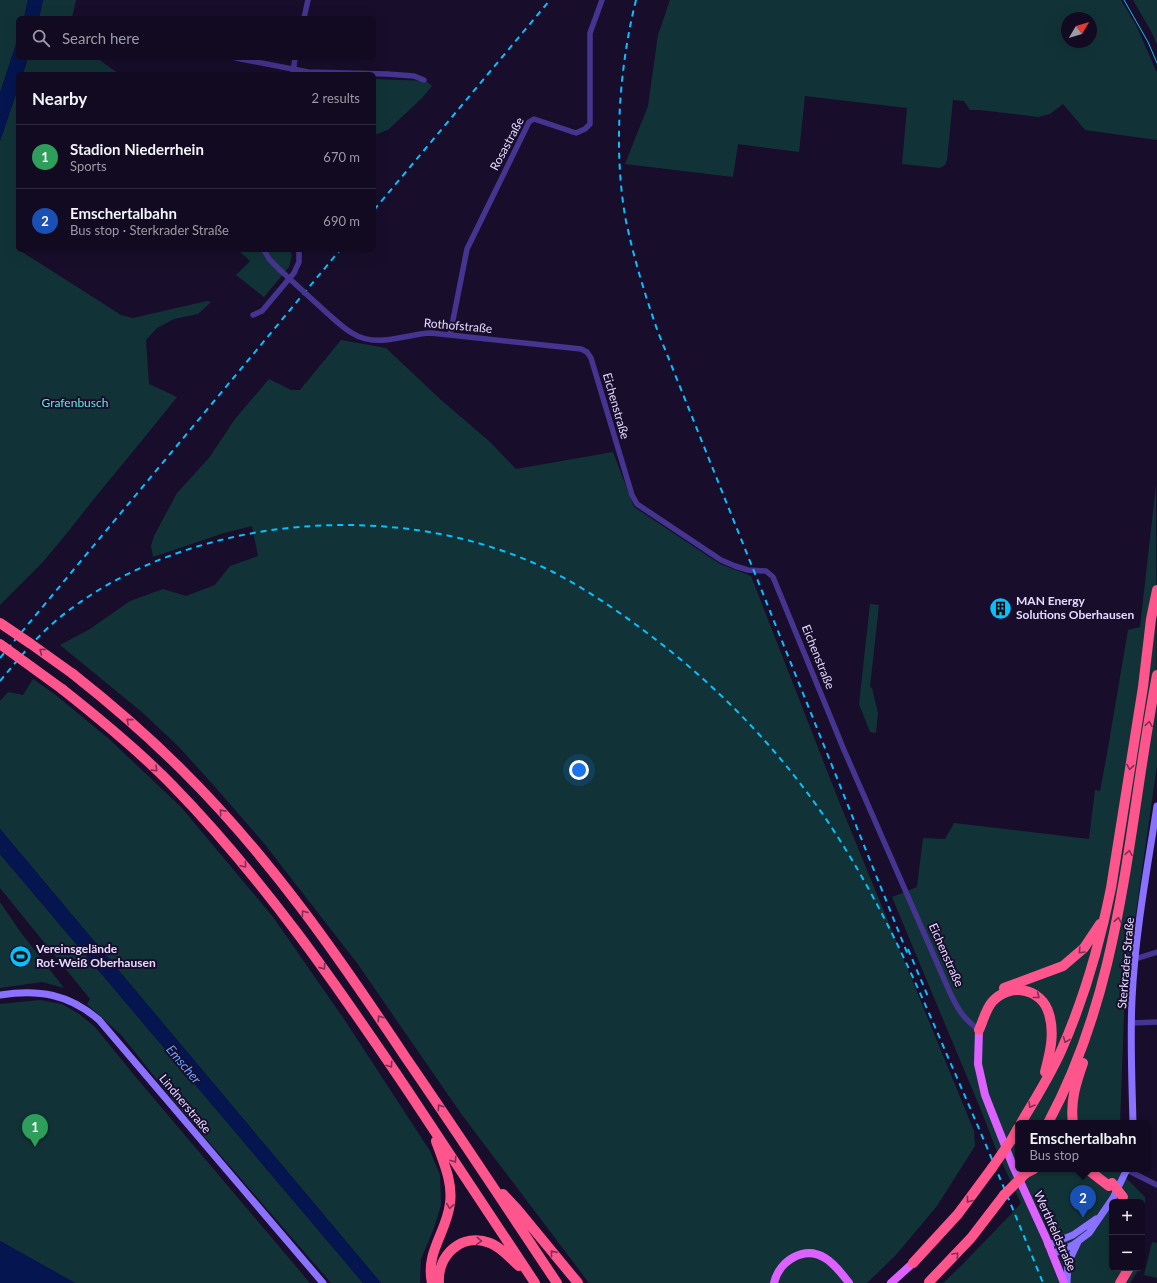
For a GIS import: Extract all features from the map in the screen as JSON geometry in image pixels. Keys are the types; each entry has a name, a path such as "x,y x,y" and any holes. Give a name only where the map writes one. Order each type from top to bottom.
{"highway":[{"path":"1023,1120 1061,1052 1080,1003 1104,920 1111,888 1143,688 1151,619 1157,590"},
{"path":"1143,688 1157,621"},
{"path":"0,623 73,674 113,707 182,770 229,820 270,868 334,952 557,1283"},
{"path":"0,644 62,689 133,748 166,779 231,850 275,904 320,964 432,1128 532,1279"},
{"path":"1049,1120 1070,1078 1087,1036 1106,971 1123,891 1157,675"},
{"path":"979,1030 983,1010 987,1002 993,996 1005,987 1056,970 1069,962 1087,945 1097,927 1104,920"},
{"path":"979,1030 990,1005 1000,995 1021,989 1029,991 1039,997 1045,1004 1049,1014 1052,1037 1042,1087"},
{"path":"1073,1120 1072,1108 1074,1090 1094,1030 1095,1012"},
{"path":"432,1128 448,1174 451,1193 451,1202 446,1220 435,1246 431,1261 432,1283"},
{"path":"913,1263 958,1214 1015,1134"},
{"path":"928,1283 972,1238 1004,1195 1025,1172"},
{"path":"1092,1172 1110,1184"},
{"path":"1100,1172 1122,1199"},
{"path":"485,1174 517,1209 578,1283"},
{"path":"439,1283 439,1271 446,1255 459,1244 470,1240 493,1244 532,1279"},
{"path":"1120,1283 1127,1271"},
{"path":"1126,1283 1132,1271"}],"main road":[{"name":"Werthfeldstraße","path":"979,1030 979,1075 985,1095 1015,1171"},
{"name":"Werthfeldstraße","path":"1016,1172 1066,1283"},
{"path":"774,1283 778,1272 785,1263 794,1257 810,1254 821,1256 830,1261 849,1283"},
{"path":"891,1283 913,1263"}],"street":[{"path":"304,16 308,0"},
{"name":"Rosastraße","path":"450,335 467,249 529,122 534,118 576,133 585,130 590,124 590,40 594,22 602,0"},
{"path":"244,60 293,72 308,72"},
{"path":"293,72 295,60"},
{"path":"376,74 414,76 424,80"},
{"name":"Rothofstraße","path":"265,252 269,259 280,270 327,313 351,333 367,340 382,341 423,333 581,350 587,352"},
{"path":"253,315 262,311 294,273 299,262 299,252"},
{"name":"Eichenstraße","path":"587,352 591,358 632,495 638,504 721,560 748,570 766,571 773,577 844,750 952,995 961,1014 979,1030"},
{"name":"Sterkrader Straße","path":"1133,1120 1132,1023 1135,959 1157,806"},
{"path":"1135,959 1157,952"},
{"name":"Lindnerstraße","path":"0,994 24,992 49,994 67,999 80,1006 99,1020 323,1283"},
{"path":"1132,1023 1157,1022"},
{"path":"1052,1254 1068,1248 1078,1242 1092,1228 1113,1198 1126,1172"},
{"path":"1131,1172 1157,1185"},
{"path":"1048,1245 1073,1235 1101,1215"},
{"path":"1066,1283 1068,1263 1078,1242"}],"green space":[{"path":"0,0 28,0 24,16 16,16 16,44 0,93"},
{"path":"43,0 76,0 72,16 39,16"},
{"path":"670,0 1121,0 1136,25 1157,73 1157,140 1085,130 1063,104 1050,114 1038,117 970,110 964,101 953,100 947,160 945,165 940,168 902,164 907,108 805,96 799,152 738,144 733,177 625,164 648,106 658,35"},
{"path":"1133,0 1157,0 1157,45 1151,31"},
{"path":"27,60 100,60 116,72 24,72"},
{"path":"376,79 426,81 432,86 422,98 388,130 376,134"},
{"name":"Grafenbusch","path":"16,94 16,252 22,252 121,315 133,318 207,301 211,302 198,314 174,319 157,328 146,340 149,384 177,397 42,563 0,605 0,141"},
{"path":"240,252 290,252 292,255 289,267 264,297 236,275 250,261"},
{"path":"341,340 386,348 440,399 490,442 516,469 613,452 634,507 720,564 751,576 840,804 974,1131 975,1146 937,1206 895,1256 867,1283 589,1283 462,1115 357,963 263,842 179,747 143,713 60,645 90,629 130,601 163,589 186,596 215,585 230,566 258,556 252,526 224,533 153,557 151,546 154,536 177,493 209,458 235,419 269,379 291,390 300,390"},
{"path":"1156,485 1157,765 1125,989 1120,1120 1015,1120 1015,1172 1120,1172 1145,1197 1145,1199 1109,1199 1109,1271 1138,1271 1130,1283 943,1283 1021,1203 997,1152 892,897 917,887 923,838 945,839 954,823 1089,839 1095,790 1100,791 1128,630 1140,627"},
{"path":"870,604 879,605 870,687 872,688 878,713 876,733 870,732 859,704"},
{"path":"33,679 57,696 109,739 181,807 273,917 346,1022 430,1151 440,1175 441,1205 434,1228 421,1259 420,1283 381,1283 0,829 0,701 8,692 23,695"},
{"path":"0,854 363,1283 331,1283 177,1105 122,1036 87,1004 90,999 0,888"},
{"name":"Vereinsgelände Rot-Weiß Oberhausen","path":"0,902 19,930 64,988 42,982 0,988"},
{"path":"40,1000 62,1004 79,1014 95,1027 310,1283 75,1283 0,1241 0,1004"},
{"path":"1152,1242 1157,1243 1157,1278 1144,1275"}],"water":[{"path":"28,0 43,0 39,16 24,16"},
{"path":"16,44 16,60 27,60 24,72 16,72 16,94 0,141 0,93"},
{"name":"Emscher","path":"0,829 381,1283 363,1283 0,854"},
{"path":"0,1241 75,1283 0,1283"}],"tram line":[{"path":"1124,0 1148,42 1157,63"}],"railway":[{"path":"376,208 550,0"},
{"path":"636,0 625,54 619,139 622,194 626,221 640,277 658,332 908,955"},
{"path":"0,658 338,252"},
{"path":"0,681 31,645 51,625 78,603 108,584 173,554 208,543 278,529 344,525 375,526 436,533 496,548 525,559 553,572 595,596 659,642 727,701 788,767 828,822 867,885 917,986 972,1111 1043,1283"},
{"path":"908,949 929,999"}],"place":[{"name":"MAN Energy Solutions Oberhausen","path":"1000,608"},
{"name":"Vereinsgelände Rot-Weiß Oberhausen","path":"20,956"},
{"name":"Stadion Niederrhein","path":"35,1147"},
{"name":"Emschertalbahn","path":"1083,1218"}]}
